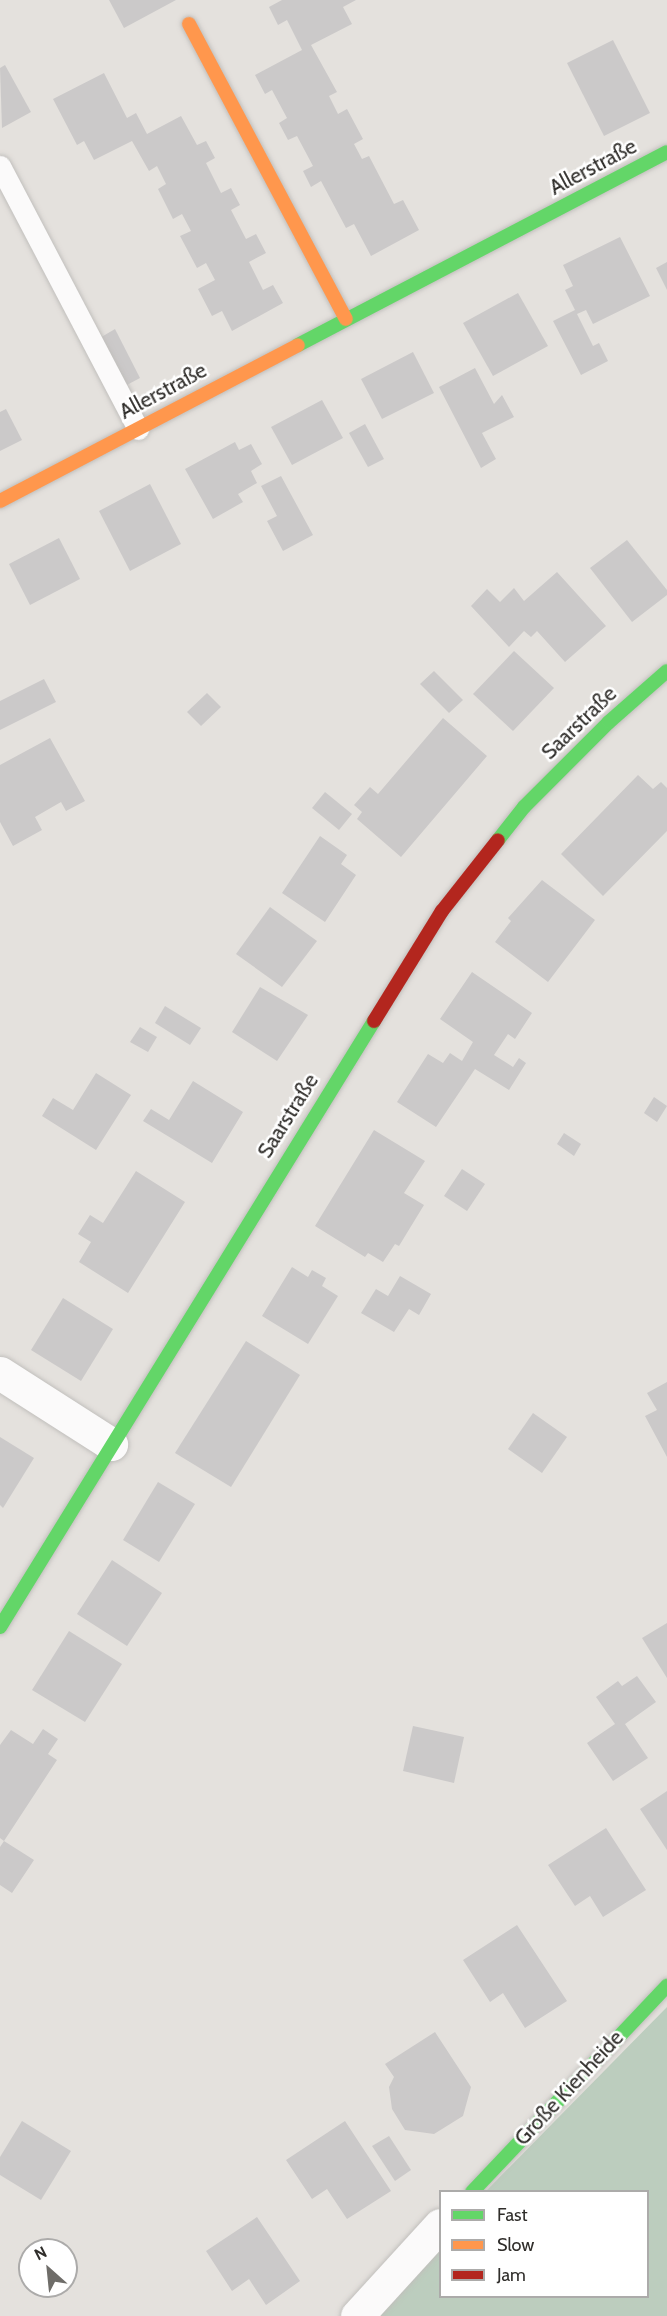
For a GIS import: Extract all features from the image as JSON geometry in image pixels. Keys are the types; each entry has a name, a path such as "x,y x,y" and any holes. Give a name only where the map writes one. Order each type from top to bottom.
{"street":[{"path":"189,24 346,319"},
{"name":"Allerstraße","path":"0,501 667,152"},
{"name":"Saarstraße","path":"0,1627 442,911 524,807 609,722 667,671"},
{"path":"0,1373 111,1444"},
{"name":"Große Kienheide","path":"474,2190 667,1986"},
{"path":"357,2316 439,2228"}],"lane":[{"path":"0,166 138,429"}],"green space":[{"path":"667,2007 667,2316 372,2316 439,2242 439,2298 649,2298 649,2190 487,2190"}],"building":[{"path":"109,0 176,0 124,28"},
{"path":"282,0 356,0 343,7 352,24 311,45 337,92 329,96 338,114 347,109 363,139 354,144 362,159 369,156 394,204 403,200 419,230 371,256 354,224 346,228 321,181 311,187 303,171 313,166 297,136 288,140 279,123 287,118 272,90 265,94 255,75 302,50 287,20 278,25 269,7"},
{"path":"613,40 650,113 604,136 567,63"},
{"path":"5,65 31,112 2,128 0,68"},
{"path":"104,73 127,118 136,113 147,134 181,116 197,145 206,141 215,158 206,163 221,193 231,188 240,205 231,210 246,239 256,234 266,253 249,262 263,290 273,285 283,303 232,331 222,311 212,316 198,289 215,280 206,263 197,268 180,236 191,231 182,214 173,219 158,189 166,184 157,166 149,171 132,141 94,160 84,141 77,145 53,99"},
{"path":"620,237 650,296 593,324 586,310 577,314 593,346 599,343 608,361 581,375 553,321 575,310 565,290 573,286 563,265"},
{"path":"667,262 667,290 656,268"},
{"path":"518,293 548,346 493,376 463,323"},
{"path":"115,329 140,378 123,387 98,339"},
{"path":"413,352 434,393 382,419 361,379"},
{"path":"475,368 494,404 502,395 514,417 482,433 496,459 481,468 439,387"},
{"path":"322,400 343,438 292,465 271,427"},
{"path":"6,409 22,440 0,451 0,412"},
{"path":"365,424 384,459 368,467 349,433"},
{"path":"235,442 239,450 251,444 262,464 251,471 257,483 238,494 243,502 213,519 185,469"},
{"path":"281,476 313,535 283,551 267,521 277,516 261,486"},
{"path":"150,484 181,544 130,571 99,511"},
{"path":"59,538 80,579 30,605 9,564"},
{"path":"627,540 667,590 667,595 632,622 590,568"},
{"path":"557,572 606,626 565,662 537,631 531,637 524,631 509,647 471,606 487,589 500,602 514,588 524,601"},
{"path":"514,651 554,688 513,731 473,694"},
{"path":"434,671 463,700 449,713 420,684"},
{"path":"44,679 56,702 0,730 0,701"},
{"path":"207,693 221,707 201,726 187,712"},
{"path":"443,718 487,756 401,857 357,819 362,812 354,805 370,787 378,794"},
{"path":"50,738 85,801 66,811 61,802 35,817 42,830 13,846 0,822 0,765"},
{"path":"638,775 653,789 661,782 667,788 667,831 603,896 561,854"},
{"path":"325,792 352,814 339,830 312,808"},
{"path":"320,836 347,855 341,864 356,875 325,922 282,893"},
{"path":"542,880 595,920 548,982 495,942 511,921 508,918"},
{"path":"270,907 317,941 282,987 236,954"},
{"path":"472,972 532,1013 515,1039 508,1034 494,1055 513,1067 519,1058 526,1063 509,1090 475,1069 436,1127 397,1102 428,1054 443,1063 450,1053 462,1061 473,1042 440,1019"},
{"path":"260,987 308,1015 277,1061 232,1032"},
{"path":"165,1006 201,1028 190,1045 155,1023"},
{"path":"140,1027 157,1037 148,1052 130,1042"},
{"path":"96,1073 131,1095 96,1150 42,1116 53,1098 73,1110"},
{"path":"193,1081 243,1112 212,1163 143,1121 151,1109 169,1120"},
{"path":"654,1097 667,1106 657,1122 644,1113"},
{"path":"374,1130 425,1161 404,1193 424,1205 399,1246 395,1244 383,1262 368,1253 365,1257 315,1226"},
{"path":"564,1133 581,1144 574,1156 557,1144"},
{"path":"462,1169 485,1184 467,1211 444,1196"},
{"path":"136,1171 185,1202 128,1293 79,1262 91,1242 78,1234 90,1215 103,1223"},
{"path":"292,1267 308,1277 312,1270 326,1278 322,1286 338,1296 308,1344 262,1316"},
{"path":"400,1276 431,1294 419,1315 409,1309 394,1332 361,1313 376,1289 388,1296"},
{"path":"63,1298 113,1329 81,1381 31,1350"},
{"path":"246,1341 300,1375 231,1487 175,1453"},
{"path":"667,1382 667,1457 645,1416 657,1410 647,1393"},
{"path":"533,1413 567,1437 542,1473 508,1449"},
{"path":"0,1437 34,1458 3,1508 0,1505"},
{"path":"158,1482 195,1504 159,1562 123,1540"},
{"path":"112,1560 162,1593 127,1646 77,1614"},
{"path":"667,1623 667,1678 642,1638"},
{"path":"69,1631 122,1664 85,1722 32,1690"},
{"path":"637,1676 656,1702 625,1724 648,1758 613,1781 587,1743 615,1724 596,1697 618,1681 622,1686"},
{"path":"413,1726 464,1737 454,1783 403,1771"},
{"path":"43,1729 58,1739 48,1754 57,1760 4,1841 0,1838 0,1745 11,1730 33,1744"},
{"path":"667,1791 667,1850 640,1809"},
{"path":"606,1828 646,1890 603,1917 590,1896 575,1906 548,1865"},
{"path":"4,1841 34,1860 12,1893 0,1885 0,1847"},
{"path":"517,1925 567,2001 525,2028 503,1993 490,2002 463,1960"},
{"path":"435,2032 471,2087 463,2116 434,2134 405,2130 392,2109 389,2087 394,2077 385,2064"},
{"path":"22,2121 71,2151 41,2200 0,2175 0,2157"},
{"path":"345,2121 391,2191 347,2219 327,2189 312,2199 286,2160"},
{"path":"389,2136 411,2170 395,2181 372,2146"},
{"path":"257,2217 300,2281 266,2305 249,2279 232,2291 206,2251"}],"traffic: fast":[{"path":"298,345 667,152"},
{"path":"498,840 524,807 609,722 667,671"},
{"path":"0,1627 374,1021"},
{"path":"474,2190 667,1986"}],"traffic: slow":[{"path":"189,24 346,319"},
{"path":"0,501 298,345"}],"traffic: jam":[{"path":"374,1021 442,911 498,840"}]}
